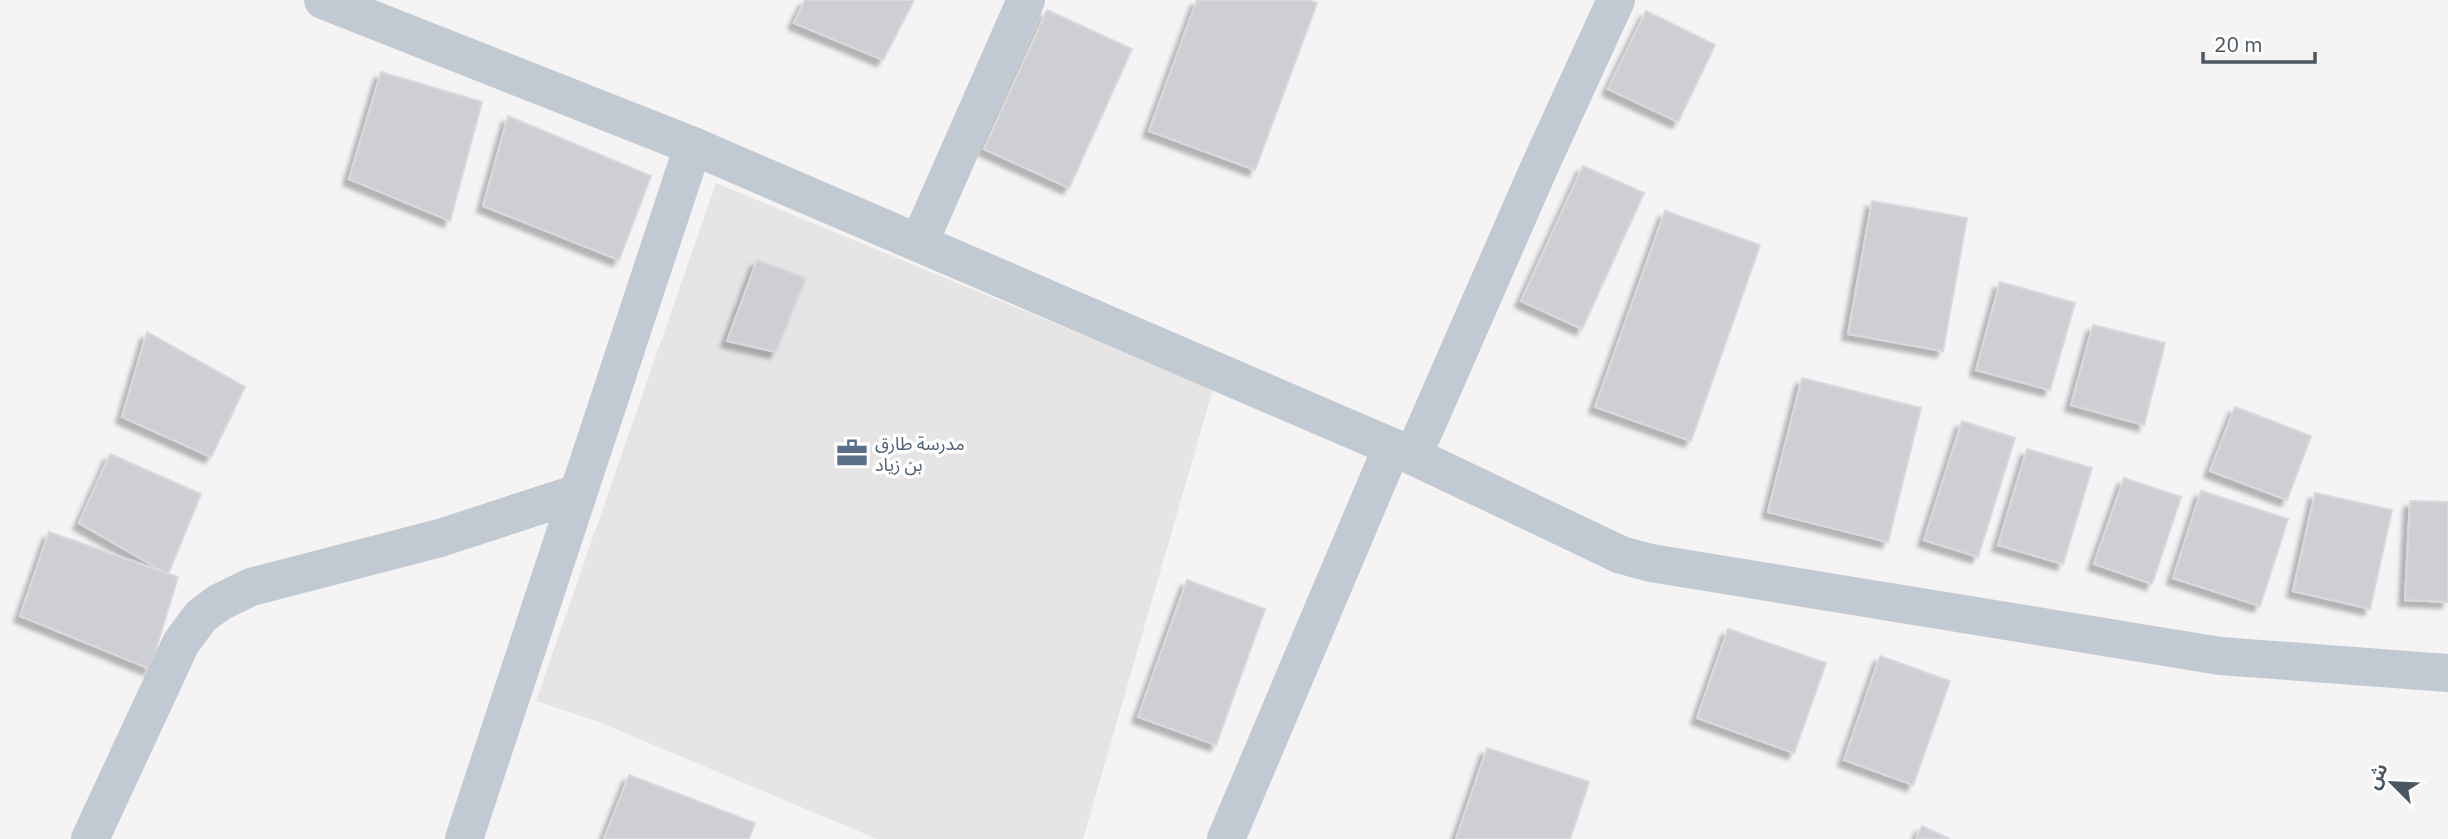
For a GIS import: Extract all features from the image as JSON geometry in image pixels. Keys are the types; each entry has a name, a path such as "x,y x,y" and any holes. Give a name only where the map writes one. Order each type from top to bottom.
{"street":[{"path":"323,0 693,146 1402,452 1620,555 1651,563 2220,656 2448,673"},
{"path":"919,243 1026,0"},
{"path":"1226,839 1402,452 1539,168 1616,0"},
{"path":"464,839 693,146"},
{"path":"90,839 181,643 201,616 210,609 251,587 440,538 578,493"}],"shaded area":[{"path":"716,183 1213,389 1083,839 877,839 599,722 536,701"}],"building":[{"path":"805,0 914,0 883,60 794,23"},
{"path":"1197,0 1308,0 1317,3 1255,170 1149,131"},
{"path":"1047,10 1132,49 1069,188 984,149"},
{"path":"1646,11 1715,45 1678,122 1608,89"},
{"path":"381,72 482,102 450,221 349,179"},
{"path":"508,116 651,176 619,260 483,206"},
{"path":"1583,166 1644,193 1582,329 1521,301"},
{"path":"1872,201 1967,218 1943,351 1848,334"},
{"path":"1665,211 1760,245 1691,441 1595,407"},
{"path":"757,260 806,278 776,352 727,341"},
{"path":"2000,282 2075,303 2050,390 1976,370"},
{"path":"2093,325 2165,343 2144,425 2071,405"},
{"path":"147,332 245,387 211,457 122,417"},
{"path":"1802,378 1921,408 1888,542 1768,512"},
{"path":"2235,407 2311,436 2287,500 2210,471"},
{"path":"1962,421 2015,438 1978,557 1924,540"},
{"path":"2027,449 2092,468 2063,564 1998,545"},
{"path":"110,454 201,494 168,574 79,523"},
{"path":"2124,478 2181,497 2152,584 2094,564"},
{"path":"2201,491 2288,519 2260,606 2173,578"},
{"path":"2315,493 2392,510 2370,609 2293,591"},
{"path":"2410,501 2448,502 2448,602 2405,600"},
{"path":"49,532 178,577 150,669 20,616"},
{"path":"1187,580 1265,609 1216,745 1138,717"},
{"path":"1728,629 1826,663 1794,753 1697,718"},
{"path":"1880,656 1950,681 1913,785 1844,760"},
{"path":"1487,748 1589,782 1570,839 1456,839"},
{"path":"629,775 755,823 749,839 604,839"},
{"path":"1922,826 1950,839 1916,839"}],"place":[{"name":"مدرسة طارق بن زياد","path":"852,453"}]}
